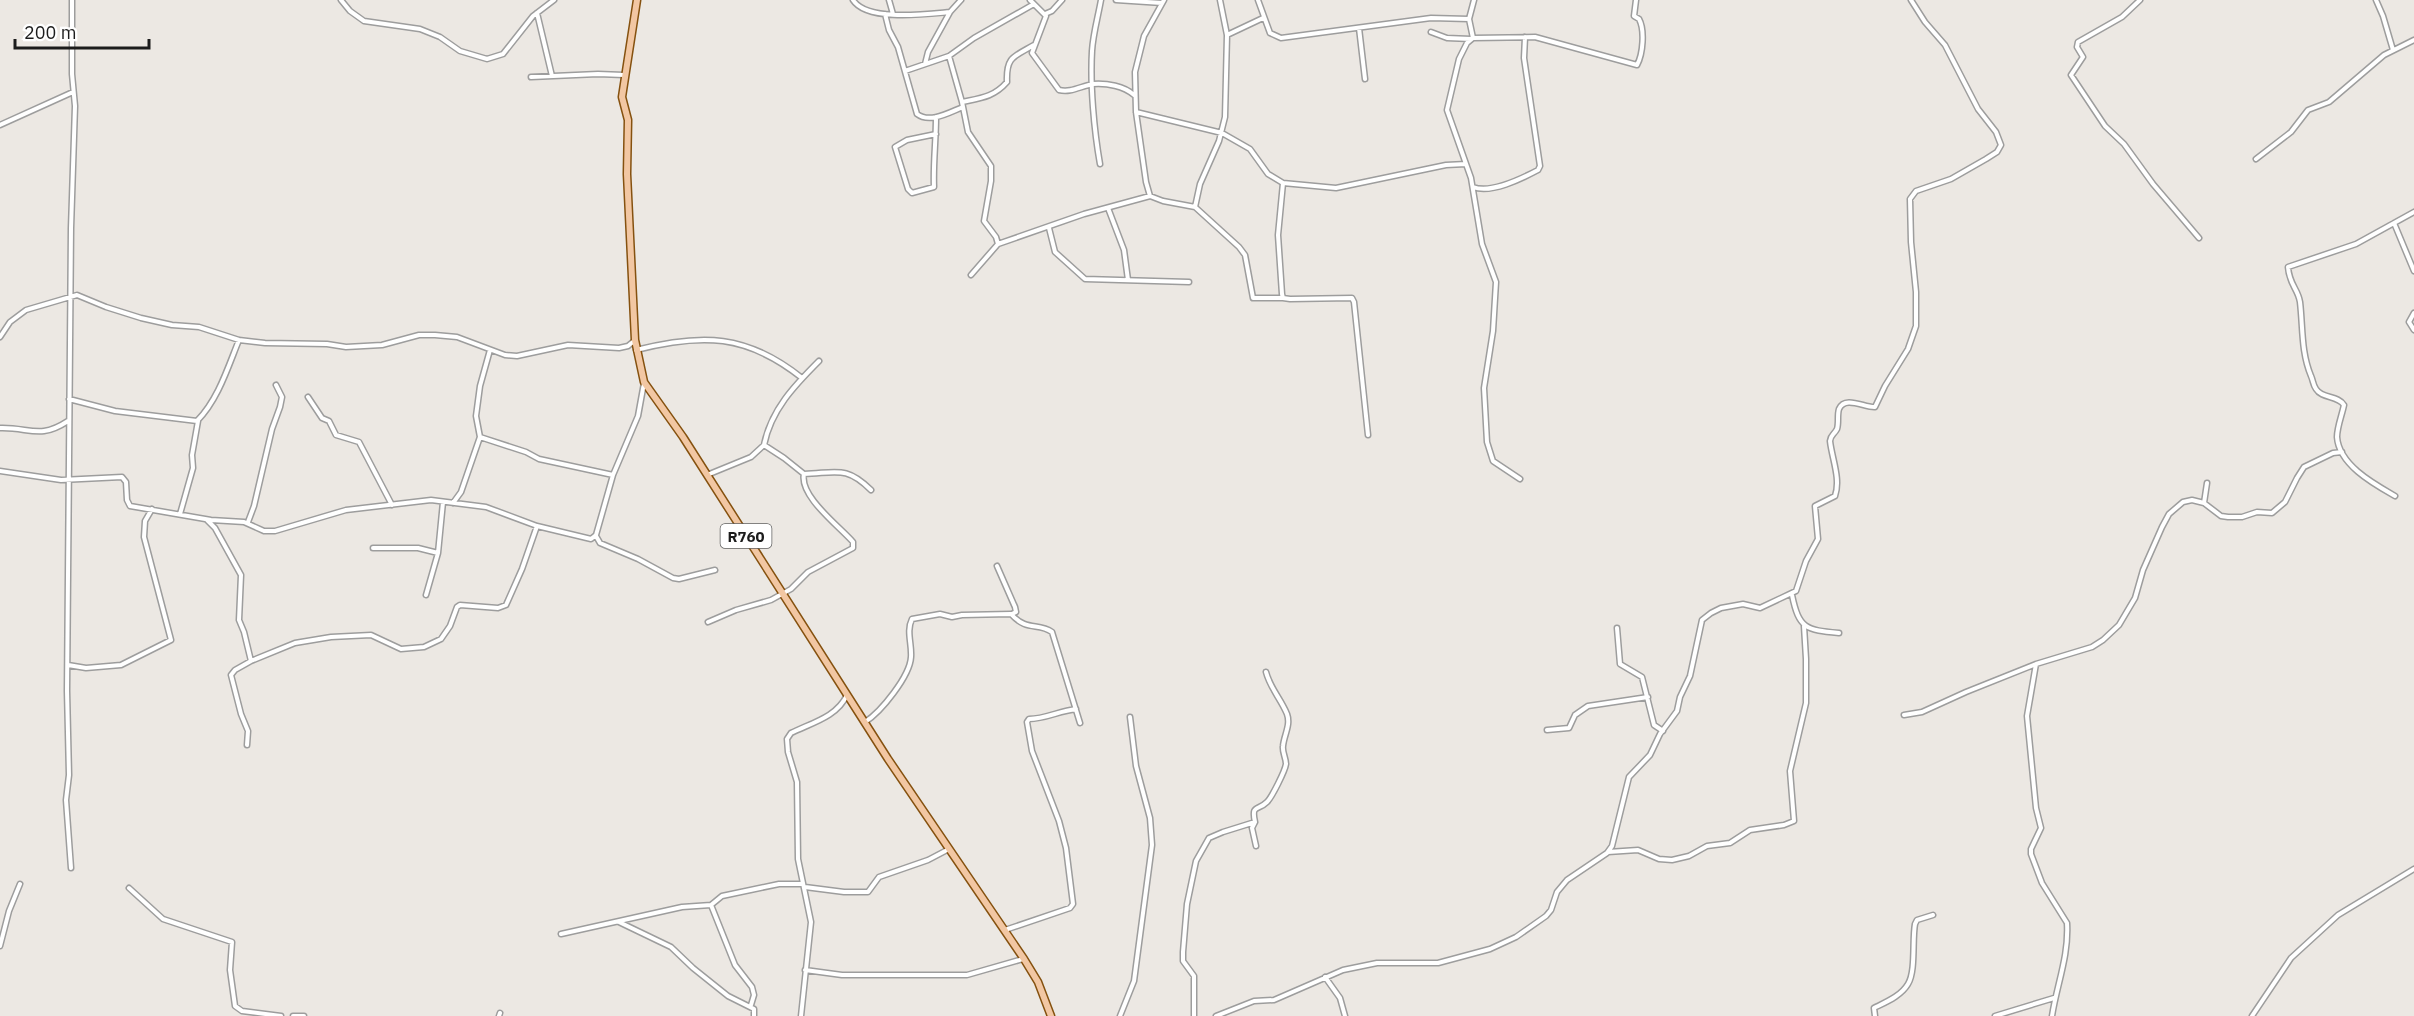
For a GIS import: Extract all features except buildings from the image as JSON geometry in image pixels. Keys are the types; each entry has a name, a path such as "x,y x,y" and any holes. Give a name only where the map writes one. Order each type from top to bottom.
{"main road":[{"name":"R760","path":"637,0 622,97 628,120 627,174 635,340 644,382 783,592 865,722 1024,959 1038,982 1051,1016"}],"street":[{"path":"71,868 66,800 69,775 68,478 75,106 72,0"},
{"path":"341,0 364,21 420,29 440,37 460,51 487,59 503,54 537,13 554,0"},
{"path":"853,0 861,8 885,14 950,12"},
{"path":"889,0 893,14"},
{"path":"925,64 928,52 950,12 961,0"},
{"path":"1062,0 1052,11 1045,14 1032,50 1033,56 1059,90 1070,91 1093,84 1122,87 1135,96"},
{"path":"1100,164 1094,132 1092,50 1101,0"},
{"path":"1116,0 1163,2 1144,36 1135,72 1136,112 1150,196"},
{"path":"1195,207 1200,184 1222,133 1227,86 1227,34 1220,0"},
{"path":"1258,0 1270,33 1281,38 1404,24 1431,18 1469,19"},
{"path":"1472,38 1469,19 1474,0"},
{"path":"1431,32 1447,38 1525,37 1544,39 1572,49 1598,53 1637,65 1641,57 1642,28 1640,19 1634,16 1635,0"},
{"path":"1216,1016 1254,1001 1267,1001 1283,996 1343,970 1377,963 1438,963 1490,949 1516,937 1546,916 1551,910 1557,892 1567,880 1607,853 1613,842 1627,781 1650,755 1663,731 1676,714 1690,676 1702,620 1720,608 1743,604 1760,608 1792,595 1796,591 1806,561 1818,539 1815,506 1835,496 1837,490 1838,480 1830,441 1831,434 1837,428 1839,410 1842,405 1850,403 1875,407 1912,338 1917,314 1910,199 1916,191 1951,179 1986,159 1997,152 2001,145 1996,132 1978,109 1945,45 1925,22 1911,0"},
{"path":"2140,0 2122,17 2078,42 2077,47 2083,57 2071,75 2105,126 2124,144 2153,184 2199,238"},
{"path":"2376,0 2393,50"},
{"path":"905,71 949,56 1032,2 1045,14"},
{"path":"537,13 552,76"},
{"path":"885,14 889,30 898,46 917,114 923,118 936,117 996,93 1007,82 1008,62 1035,44"},
{"path":"1227,34 1263,18"},
{"path":"1359,28 1365,79"},
{"path":"1473,187 1491,188 1527,176 1538,170 1540,166 1524,58 1525,37"},
{"path":"1472,38 1459,59 1447,110 1473,187 1482,244 1496,282 1493,331 1484,388 1487,442 1493,461 1520,479"},
{"path":"2256,159 2291,132 2308,110 2329,102 2370,66 2393,50 2414,40"},
{"path":"949,56 968,132 991,166 991,181 984,221 996,237 998,244"},
{"path":"531,77 624,75"},
{"path":"0,125 73,92"},
{"path":"1136,112 1222,133 1250,149 1268,174 1283,183 1336,188 1446,165 1466,164"},
{"path":"936,117 936,134 933,161 934,187 912,193 908,189 895,147 907,141 936,134"},
{"path":"1283,183 1278,235 1279,269 1284,298"},
{"path":"971,275 998,244 1084,214 1150,196 1195,207 1244,252 1252,298 1352,298 1368,435"},
{"path":"1108,208 1125,250 1128,280"},
{"path":"2395,496 2368,480 2342,452 2337,437 2344,405 2340,400 2319,393 2314,385 2302,345 2299,300 2289,280 2288,267 2356,244 2414,212"},
{"path":"2394,224 2414,271"},
{"path":"1049,228 1055,252 1081,276 1090,279 1189,282"},
{"path":"0,338 10,321 20,314 70,296 81,295 106,307 147,320 199,327 239,340 265,343 357,347 382,345 425,334 457,337 505,355 517,356 568,345 619,348 628,346 635,340"},
{"path":"2414,313 2409,322 2414,330"},
{"path":"180,514 193,468 192,455 198,420 226,372 239,340"},
{"path":"636,350 673,342 698,340 738,342 770,355 802,378"},
{"path":"453,503 461,492 480,437 476,416 480,386 490,350"},
{"path":"706,476 751,457 764,445 772,419 792,388 819,361"},
{"path":"0,471 50,479 124,478 127,501 130,506 206,519 248,522 264,531 275,531 346,510 423,501 486,507 537,526 588,540 596,535 613,475 638,416 644,382"},
{"path":"248,522 254,506 272,429 280,407 282,397 276,385"},
{"path":"308,397 322,418 329,421 336,435 359,442 393,506"},
{"path":"69,399 115,411 198,420"},
{"path":"0,428 35,433 55,429 69,421"},
{"path":"480,437 526,452 539,459 613,475"},
{"path":"764,445 804,474 829,471 850,474 858,477 871,490"},
{"path":"1904,715 1922,712 2036,664 2092,647 2112,633 2135,598 2143,570 2169,514 2183,502 2204,503 2216,513 2228,517 2248,516 2257,512 2276,512 2285,502 2304,467 2333,453 2342,452"},
{"path":"708,622 736,610 771,600 791,589 808,572 854,546 853,542 807,491 803,484 804,474"},
{"path":"2204,503 2207,483"},
{"path":"426,596 438,553 443,502"},
{"path":"68,664 87,668 121,665 171,640 144,537 145,521 152,509"},
{"path":"206,519 215,528 241,575 239,620 251,661"},
{"path":"247,745 248,731 231,675 235,670 295,642 331,637 372,635 401,649 424,647 436,643 446,633 460,605 498,608 506,605 537,526"},
{"path":"596,535 600,543 638,559 668,577 679,579 715,570"},
{"path":"373,548 418,548 438,553"},
{"path":"865,722 874,716 887,701 910,664 912,619 940,614 952,617 1015,613 1016,610 997,566"},
{"path":"1792,595 1797,617 1804,626 1811,630 1839,633"},
{"path":"1011,614 1023,625 1048,629 1052,632 1080,723"},
{"path":"1607,853 1638,850 1659,859 1672,860 1689,856 1707,846 1730,843 1750,830 1784,825 1794,821 1790,771 1806,703 1804,626"},
{"path":"1617,628 1620,664 1642,677 1654,725 1663,731"},
{"path":"2036,664 2027,716 2036,808 2041,828 2031,854 2042,884 2067,923 2066,956 2052,1016"},
{"path":"1256,822 1253,813 1256,807 1268,802 1281,780 1286,764 1282,748 1288,718 1271,687 1266,672"},
{"path":"801,1016 811,922 798,859 797,782 788,752 787,739 791,733 835,712 848,695"},
{"path":"1547,730 1569,728 1575,715 1588,706 1648,697"},
{"path":"1004,930 1070,908 1073,904 1066,848 1059,821 1032,750 1027,722 1029,719 1041,720 1057,712 1076,709"},
{"path":"1120,1016 1134,981 1152,845 1150,818 1136,766 1130,717"},
{"path":"1256,822 1252,828 1256,846"},
{"path":"1194,1016 1194,976 1183,961 1183,952 1187,904 1196,861 1209,838 1256,822"},
{"path":"561,934 682,907 711,905 722,896 779,884 844,892 868,892 879,878 928,860 949,849"},
{"path":"2252,1016 2291,958 2338,915 2414,869"},
{"path":"0,946 9,911 20,884"},
{"path":"129,888 163,919 230,940 233,945 230,970 235,1006 242,1011 281,1016"},
{"path":"711,905 735,965 752,987 754,995 750,1005"},
{"path":"1875,1016 1874,1008 1896,996 1908,984 1916,921 1933,915"},
{"path":"619,922 671,947 728,996 750,1005 754,1009 754,1016"},
{"path":"805,970 842,975 967,975 1024,959"},
{"path":"1325,977 1340,998 1345,1016"},
{"path":"1995,1016 2055,998"},
{"path":"293,1016 304,1016"}]}
